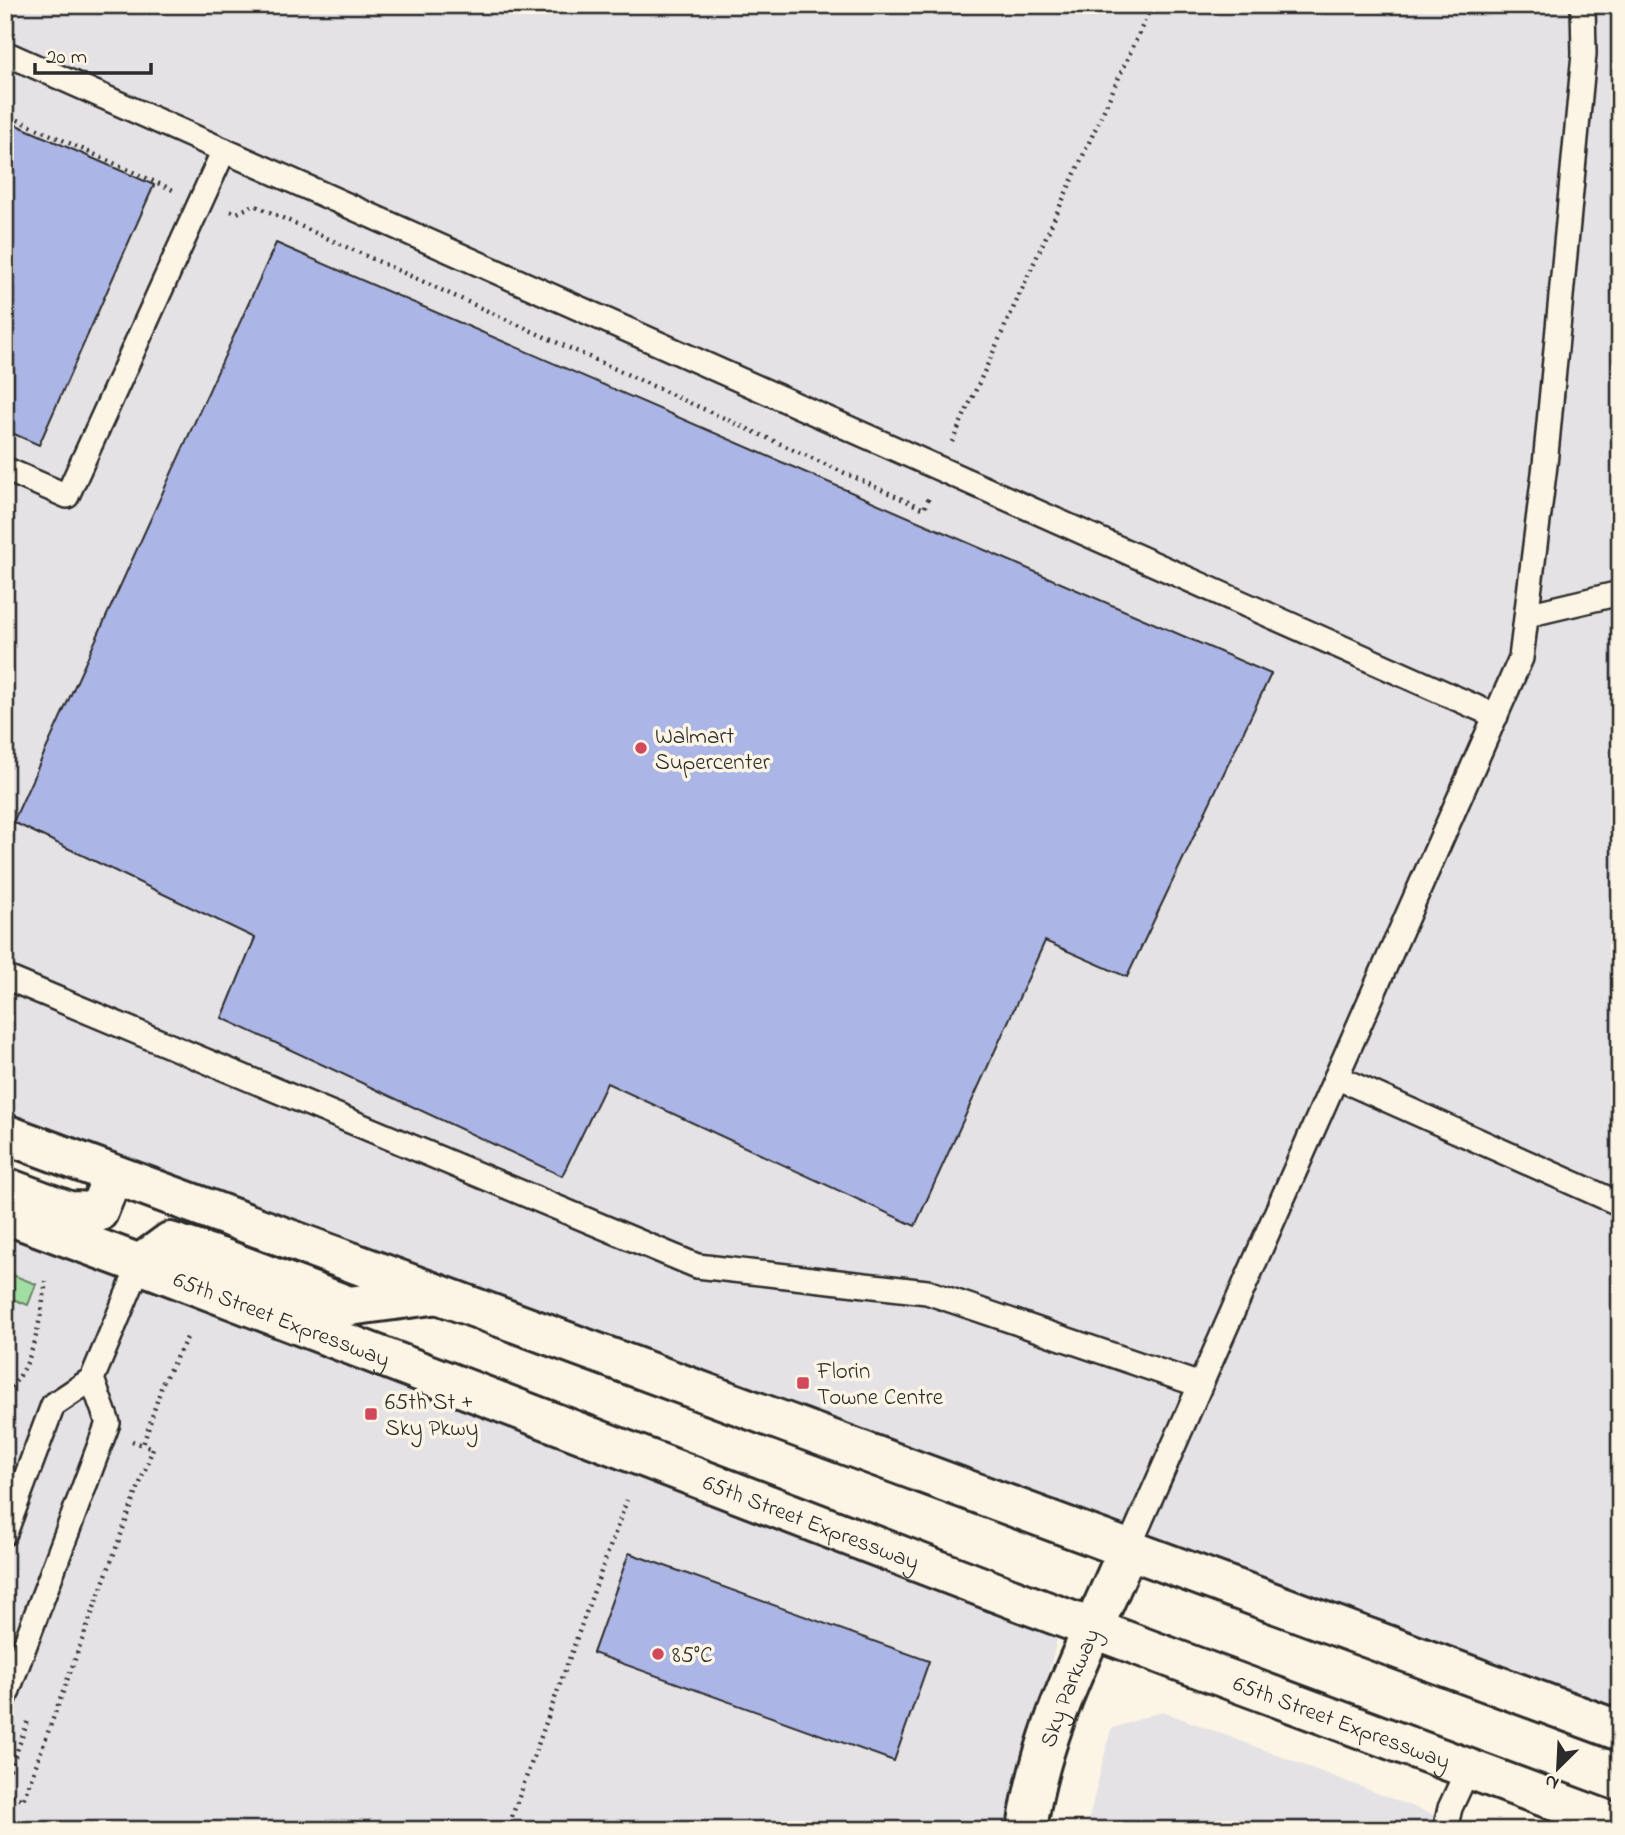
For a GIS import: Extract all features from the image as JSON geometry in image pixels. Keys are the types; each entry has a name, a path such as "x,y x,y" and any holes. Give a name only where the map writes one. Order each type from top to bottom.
{"main road":[{"path":"5,1134 1620,1731"},
{"path":"5,1187 69,1211 98,1212 113,1175"},
{"name":"65th Street Expressway","path":"5,1214 1094,1629 1620,1825"},
{"path":"140,1264 170,1242 224,1259 349,1306 438,1294"},
{"name":"Sky Parkway","path":"1027,1830 1029,1809 1054,1719 1128,1549"}],"lane":[{"path":"1128,1549 1521,657 1545,465 1583,68 1583,5"},
{"path":"5,53 1496,716"},
{"path":"5,469 67,496 224,150"},
{"path":"1527,615 1620,593"},
{"path":"5,978 697,1266 928,1292 1200,1385"},
{"path":"1336,1077 1620,1204"},
{"path":"5,1533 53,1405 92,1379 140,1264"},
{"path":"5,1698 108,1423 92,1379"},
{"path":"1445,1830 1450,1808 1468,1769"}],"path":[{"path":"5,114 174,190 237,213 254,205 924,509 1152,5"},
{"path":"5,1391 16,1385 37,1336 46,1281"},
{"path":"5,1792 23,1800 153,1448 143,1445"},
{"path":"508,1830 627,1500"},
{"path":"5,1814 12,1795"}],"shaded area":[{"name":"Florin Towne Centre","path":"5,5 1620,5 1620,1731 5,1147"},
{"path":"5,1206 1065,1609 1016,1799 1015,1830 5,1830"},
{"path":"1162,1711 1474,1830 1086,1830 1111,1729"}],"green space":[{"path":"5,1272 36,1284 28,1305 5,1296"}],"building":[{"path":"5,120 154,185 39,445 5,430"},
{"name":"Walmart Supercenter","path":"276,243 1271,674 1127,977 1045,941 915,1226 607,1083 562,1176 222,1018 255,938 13,822"},
{"path":"629,1553 929,1661 894,1761 593,1653"}],"place":[{"name":"Walmart Supercenter","path":"641,748"},
{"name":"Florin Towne Centre","path":"803,1383"},
{"name":"65th St + Sky Pkwy","path":"371,1414"},
{"name":"85°C","path":"658,1654"}]}
